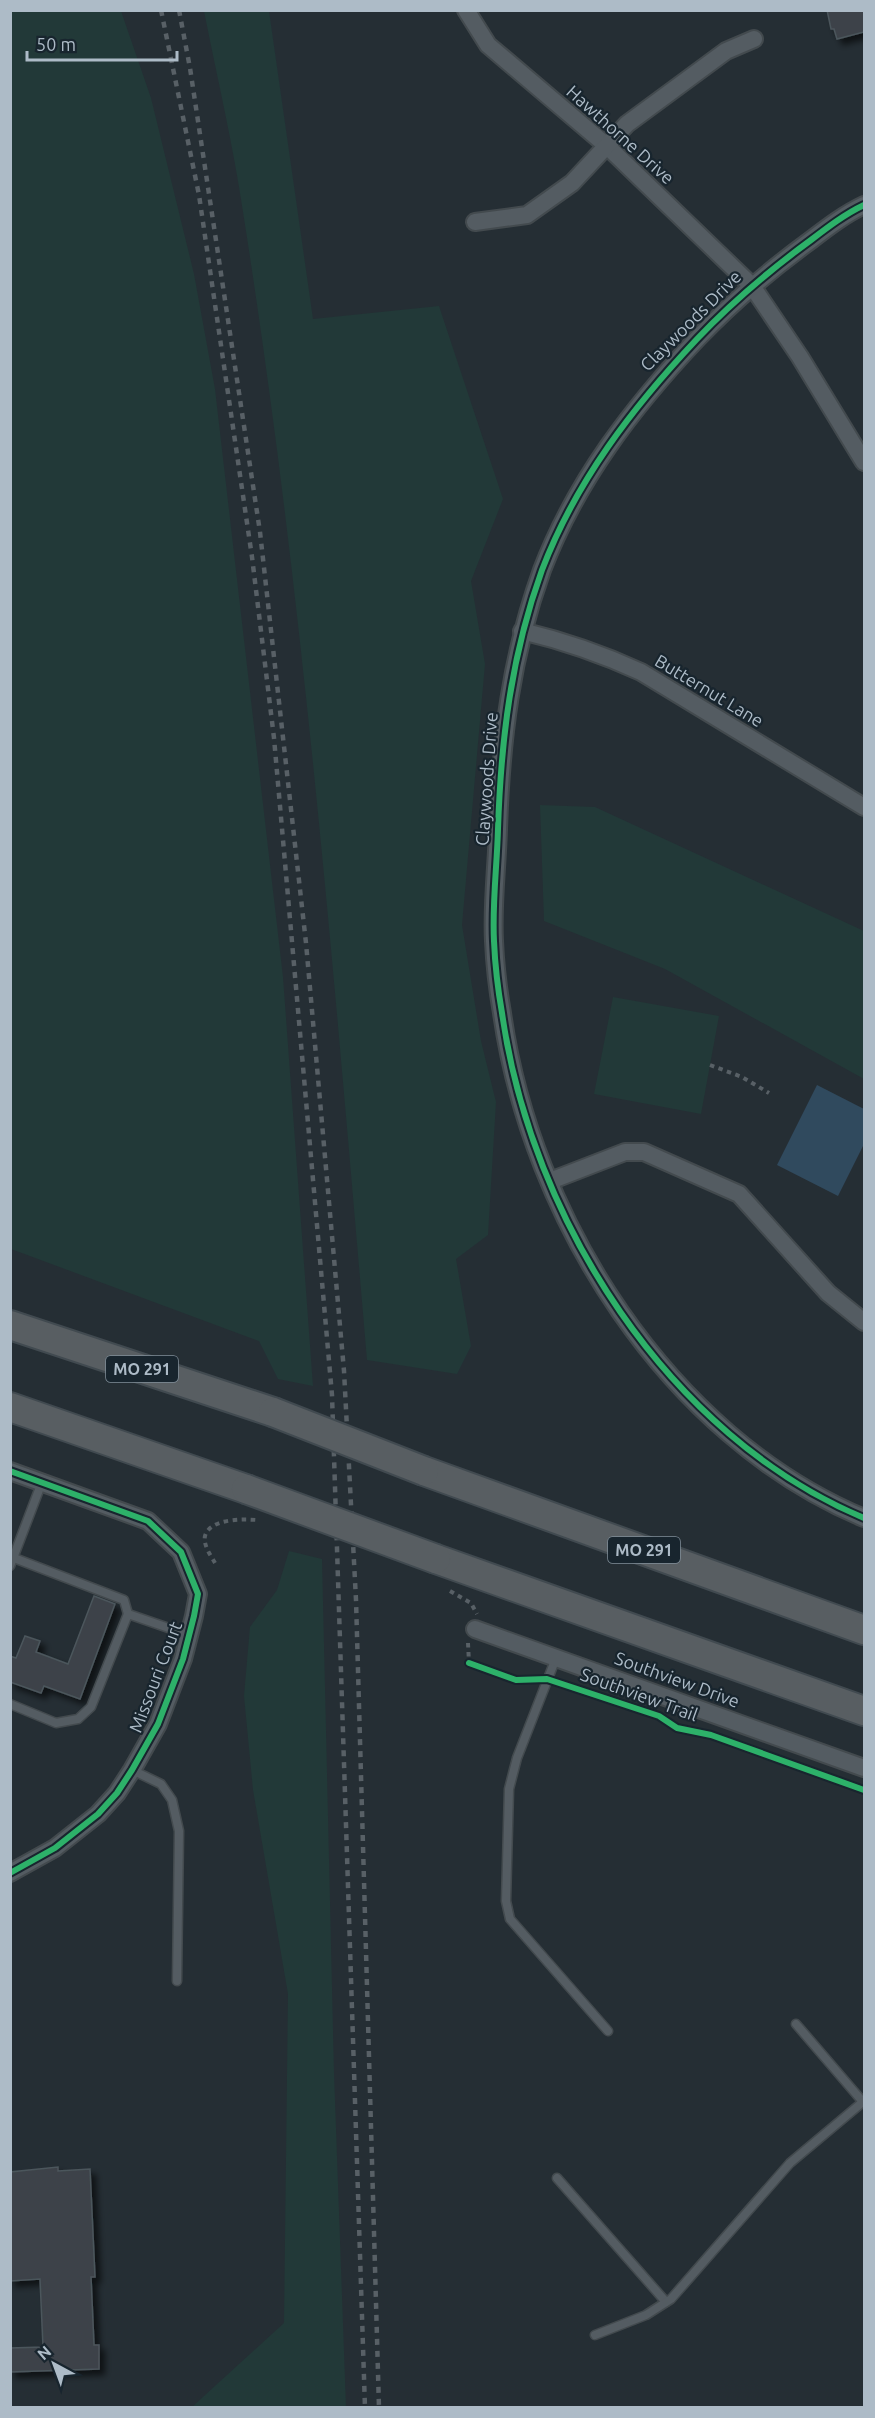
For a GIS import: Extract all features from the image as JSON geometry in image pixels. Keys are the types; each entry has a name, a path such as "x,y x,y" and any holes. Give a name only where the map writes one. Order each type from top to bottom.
{"highway":[{"name":"MO 291","path":"12,1329 273,1412 424,1471 864,1630"},
{"path":"10,1407 246,1489 864,1711"}],"street":[{"name":"Hawthorne Drive","path":"466,10 488,45 607,146 752,286 800,357 864,462"},
{"path":"475,222 527,215 572,183 627,124 726,51 754,39"},
{"name":"Claywoods Drive","path":"864,205 849,212 752,286 713,322 654,386 603,451 560,529 542,571 522,631 506,712 499,797 494,940 502,1016 518,1090 541,1162 572,1231 610,1297 654,1358 709,1416 771,1466 839,1507 864,1518"},
{"name":"Butternut Lane","path":"522,631 593,651 641,672 864,807"},
{"path":"550,1181 626,1152 644,1152 739,1194 828,1293 864,1322"},
{"name":"Missouri Court","path":"10,1471 138,1516 168,1538 181,1552 198,1594 183,1659 158,1724 132,1770 98,1814 55,1848 10,1873"},
{"name":"Southview Drive","path":"476,1629 864,1768"}],"lane":[{"path":"10,1704 56,1723 78,1719 91,1707 128,1614 124,1599 12,1562 42,1482"},
{"path":"128,1614 189,1635"},
{"path":"556,1658 517,1758 508,1789 506,1901 510,1919 608,2031"},
{"path":"132,1770 161,1784 172,1800 179,1830 177,1981"},
{"path":"595,2336 646,2315 671,2300 790,2163 864,2101 796,2024"},
{"path":"557,2178 666,2302"}],"path":[{"path":"710,1065 742,1077 769,1093"},
{"path":"214,1563 206,1545 205,1536 210,1529 222,1522 262,1520"},
{"path":"449,1590 471,1603 477,1610 478,1624 467,1644 469,1663 478,1666"}],"green space":[{"path":"10,11 121,11 151,98 194,274 215,389 283,977 313,1386 278,1379 259,1341 11,1249"},
{"path":"204,11 269,11 313,319 439,306 503,499 471,581 485,664 462,925 481,1041 496,1102 488,1235 456,1259 471,1346 457,1374 367,1360 315,784 283,498 239,187"},
{"path":"540,805 595,807 864,931 864,1079 665,969 544,921"},
{"path":"613,997 719,1016 701,1114 594,1094"},
{"path":"289,1551 322,1559 334,2073 346,2407 192,2407 284,2323 288,1994 253,1790 244,1696 250,1627 277,1590"}],"water":[{"path":"817,1085 864,1109 864,1144 838,1196 777,1165"}],"building":[{"path":"827,10 864,10 864,32 837,39 834,29 831,29"},
{"path":"94,1596 115,1604 80,1699 44,1686 41,1693 10,1682 10,1656 16,1658 25,1636 40,1641 36,1652 68,1664"},
{"path":"58,2167 58,2171 90,2169 95,2277 91,2277 94,2345 99,2345 99,2369 10,2372 10,2348 43,2347 40,2279 10,2281 10,2172"}],"railway":[{"path":"161,10 199,195 252,557 274,738 332,1395 365,2408"},
{"path":"179,10 190,68 260,532 306,943 344,1371 356,1600 379,2408"}],"cycle path":[{"path":"864,205 837,221 781,263 710,325 628,419 571,506 542,570 531,602 515,666 505,730 499,796 494,899 495,959 499,995 518,1090 543,1167 578,1242 620,1312 671,1376 729,1433 793,1481 864,1518"},
{"path":"10,1471 148,1521 181,1552 198,1594 183,1659 158,1724 117,1793 98,1814 55,1848 10,1873"},
{"name":"Southview Trail","path":"469,1663 516,1680 547,1679 659,1716 677,1728 711,1735 864,1790"}]}
